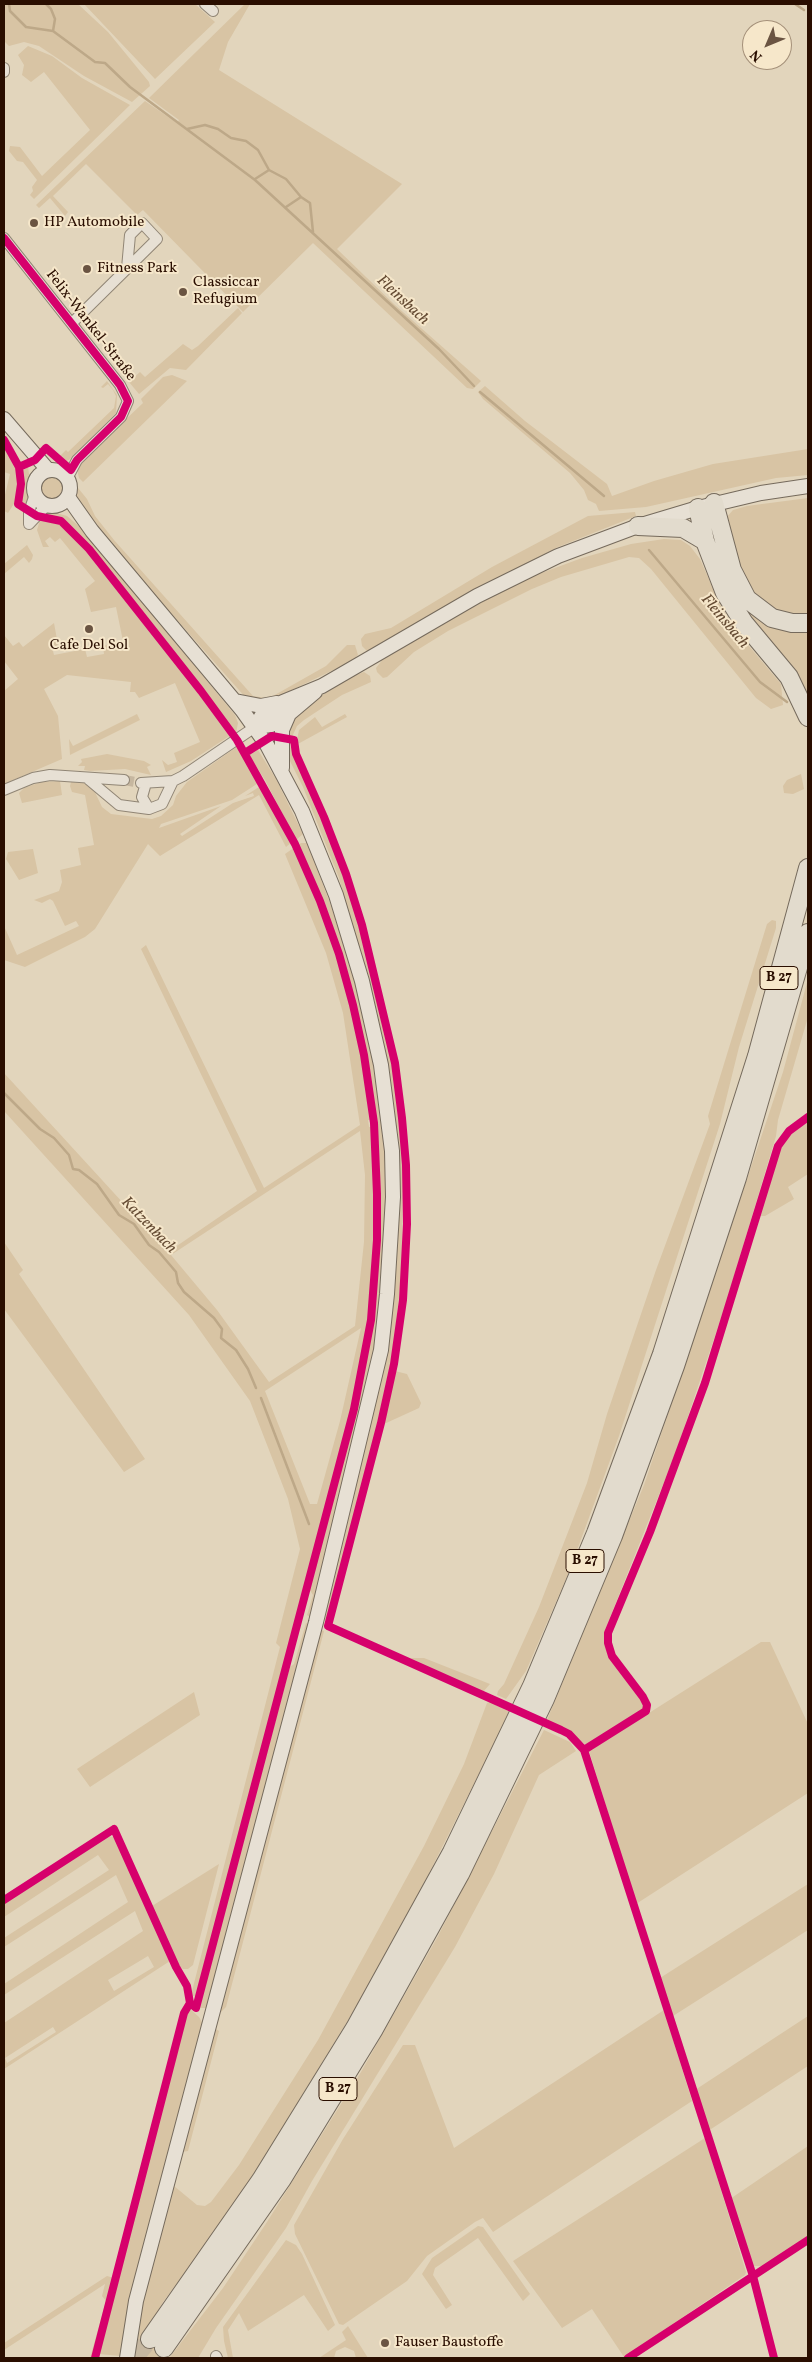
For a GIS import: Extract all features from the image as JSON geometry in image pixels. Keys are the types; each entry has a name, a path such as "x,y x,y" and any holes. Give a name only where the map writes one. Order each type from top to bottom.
{"highway":[{"path":"706,505 705,541 731,603 744,623 789,677 808,717"},
{"path":"706,505 732,570 747,599 772,618 792,623 808,623"},
{"path":"638,526 684,528 705,541"},
{"name":"B 27","path":"808,868 757,1056 662,1354 596,1533 532,1686 452,1852 355,2028 157,2344 276,2187 365,2044 460,1874 537,1715 613,1536 675,1366 737,1178 808,933"}],"main road":[{"path":"4,419 43,473"},
{"path":"59,502 71,489 68,477 57,470 43,473 34,484 35,494 41,502 59,502 92,531 235,701 255,728 282,771 312,834 336,895 360,972 375,1035 392,1151 393,1197 388,1294 381,1350 316,1622 144,2270 132,2319 128,2358"},
{"path":"255,728 271,725 286,708 322,686 517,575 581,546 706,505 808,486"},
{"path":"235,701 286,708"},
{"path":"282,771 282,730 286,708"}],"street":[{"name":"Felix-Wankel-Straße","path":"4,238 72,323 126,395 128,402 121,417 77,460 68,477"},
{"name":"Felix-Wankel-Straße","path":"72,323 128,268"},
{"path":"35,494 29,512 29,524 59,502"},
{"path":"149,809 142,797 144,783 173,781 193,770 255,728"},
{"path":"4,790 33,778 50,775 124,780"},
{"path":"88,778 119,805 149,809 162,804 173,781"}],"shaded area":[{"path":"4,4 78,4 108,32 149,82 150,86 132,102 84,76 39,46 24,42 9,46 4,41"},
{"path":"84,4 195,4 215,22 155,79"},
{"path":"245,4 250,4 228,42 219,70 402,184 337,249 395,305 481,381 473,389 467,388 313,243 243,312 143,210 137,215 86,164 53,196 68,212 65,216 50,198 39,208 36,205 145,101 177,123 179,120 149,98"},
{"path":"28,46 52,56 82,78 130,105 34,199 30,195 33,191 32,187 37,180 23,162 17,161 9,151 10,146 20,147 42,176 90,130 44,72 31,82 22,75 24,65 18,55"},
{"path":"238,308 242,313 186,370 170,368 139,394 129,382 140,372 145,377 183,344 192,350 198,346"},
{"path":"172,375 187,381 83,482 79,478 77,469 82,461 143,403 141,399 163,377"},
{"path":"107,381 117,395 116,413 66,461 60,456 66,450 68,452 114,408 116,396 113,390 108,384 103,388 101,387"},
{"path":"485,386 525,421 607,484 612,496 654,481 713,464 808,449 808,475 776,478 646,507 599,511 596,504 588,500 584,490 570,473 483,399 478,392"},
{"path":"4,444 14,461 20,482 15,502 8,513 4,511 4,499 10,474 4,472"},
{"path":"28,467 30,480 26,508 19,501 23,489 22,471"},
{"path":"51,477 59,481 63,489 59,497 51,501 43,497 39,489 43,481"},
{"path":"74,483 87,499 95,516 114,540 253,696 266,698 273,696 326,666 347,645 355,645 358,655 350,662 269,701 246,698 108,542 75,496"},
{"path":"808,498 808,620 787,620 744,587 726,518 733,510 747,506"},
{"path":"53,512 67,516 80,527 109,562 235,715 238,723 236,733 85,541 60,519 43,516"},
{"path":"635,512 636,516 558,547 482,586 389,642 368,652 362,646 361,639 365,634 391,628 492,567 588,516"},
{"path":"710,518 736,593 808,629 808,701 741,610 708,529"},
{"path":"40,520 59,522 87,549 231,735 191,761 166,772 162,760 168,765 177,762 174,753 200,742 175,683 139,698 135,692 130,692 131,682 67,675 44,689 58,716 62,759 4,784 4,691 18,679 4,661 4,635 13,646 19,642 23,647 54,623 58,645 52,647 54,655 85,649 87,657 104,654 103,646 123,641 116,607 91,612 85,589 95,581 60,538 55,542 50,537 45,541 49,547 43,547 37,530"},
{"path":"664,539 681,540 690,546 700,559 719,602 733,627 781,684 783,705 771,709 756,698 651,569 639,558 629,557 561,577 532,589 448,631 414,652 387,677 383,678 377,672 376,668 383,659 517,582 582,558 631,544"},
{"path":"27,545 33,555 29,563 24,557 4,574 4,564"},
{"path":"364,672 370,676 371,682 342,695 304,720 297,726 292,737 285,736 294,717 316,699 351,677"},
{"path":"137,714 140,720 70,755 69,739 73,746"},
{"path":"345,714 347,717 296,745 299,730 315,717 322,727"},
{"path":"288,741 336,853 354,908 376,988 389,1047 399,1114 403,1167 402,1273 392,1356 375,1433 327,1619 324,1621 341,1541 377,1397 388,1337 396,1273 398,1214 370,989 339,878 303,787 288,757"},
{"path":"238,746 260,782 232,800 161,824 159,828 221,806 180,834 182,836 233,803 254,796 253,793 245,796 262,785 292,842 286,847 259,795 160,856 148,844 95,929 85,937 25,967 4,960 4,926 17,955 79,926 76,921 65,926 53,901 50,899 42,903 34,900 59,891 62,882 60,870 81,865 78,848 94,845 85,795 72,792 71,782 84,783 93,788 102,807 111,814 152,819 161,816 173,805 176,796 187,782"},
{"path":"258,750 276,779 303,834 296,840 265,780 249,755"},
{"path":"107,754 144,761 151,765 147,767 151,775 125,769 90,771 84,770 85,766 78,766 82,762 81,759"},
{"path":"801,774 804,789 793,794 784,793 783,786 787,780"},
{"path":"60,781 62,795 22,803 19,793 24,788 41,782"},
{"path":"307,843 330,903 361,998 370,1038 384,1130 387,1239 378,1333 369,1384 310,1617 307,1615 313,1595 309,1589 357,1410 375,1306 380,1240 380,1175 377,1124 363,1034 338,942 298,845"},
{"path":"295,847 337,953 358,1032 371,1120 368,1120 369,1127 372,1127 375,1161 375,1239 372,1284 366,1335 352,1409 199,1994 196,1997 191,1995 280,1647 276,1643 300,1549 288,1499 250,1401 189,1315 4,1111 4,1073 168,1252 257,1191 141,949 146,945 264,1188 360,1125 343,1013 326,953 285,854","holes":["360,1131 365,1175 364,1242 355,1326 269,1382 217,1310 171,1255","361,1328 340,1421 317,1504 310,1504 265,1391"]},
{"path":"33,849 38,873 19,880 6,859 8,852"},
{"path":"772,920 776,921 776,928 739,1047 720,1124 619,1436 569,1572 526,1671 506,1699 497,1695 498,1691 504,1684 539,1607 587,1483 607,1414 656,1270 710,1124 708,1116 767,924"},
{"path":"808,979 808,1017 778,1120 776,1136 726,1303 676,1452 605,1630 604,1643 608,1655 643,1701 643,1711 586,1745 566,1729 547,1720 644,1485 783,1072"},
{"path":"808,1119 808,1174 788,1187 794,1199 765,1216 759,1216 774,1162 783,1142"},
{"path":"4,1242 23,1270 19,1274 145,1459 124,1472 4,1309"},
{"path":"395,1371 407,1374 421,1403 419,1408 384,1424"},
{"path":"306,1623 308,1624 207,2008 201,2008 199,2006 290,1667 294,1664"},
{"path":"321,1630 324,1631 226,2007 219,2012 297,1710"},
{"path":"761,1642 770,1642 808,1724 808,1793 636,1904 589,1751"},
{"path":"410,1658 424,1658 490,1684 483,1692"},
{"path":"194,1692 200,1715 90,1787 77,1769"},
{"path":"490,1702 510,1712 415,1901 353,2012 257,2169 219,2227 163,2302 154,2320 142,2335 170,2356 168,2358 135,2358 143,2295 174,2186 197,2205 205,2206 211,2202 239,2165 318,2040 424,1846 464,1764 487,1703"},
{"path":"544,1730 570,1742 576,1751 539,1775 494,1874 455,1947 312,2181 286,2228 216,2328 198,2358 170,2357 223,2288 267,2222 361,2072 437,1938"},
{"path":"106,1836 114,1837 170,1961 4,2069 4,2023 143,1931 135,1911 4,1995 4,1984 128,1902 116,1875 4,1947 4,1938 109,1870 98,1855 4,1917 4,1903","holes":["148,1956 154,1967 114,1991 108,1980","53,2027 56,2032 7,2063 5,2058"]},
{"path":"219,1864 193,1965 188,1969 183,1969 178,1965 152,1906"},
{"path":"808,1884 808,1930 673,2016 660,1978"},
{"path":"190,2009 199,2017 203,2024 140,2258 120,2356 99,2354 185,2014"},
{"path":"664,2010 692,2101 493,2232 483,2218 475,2222 427,2256 407,2281 343,2325 339,2324 295,2234 294,2225 343,2139 403,2045 415,2045 454,2148"},
{"path":"808,2016 808,2066 708,2131 695,2090"},
{"path":"216,2029 219,2031 188,2151 182,2152 212,2033"},
{"path":"705,2138 746,2272 745,2275 624,2357 592,2309 562,2328 513,2261"},
{"path":"808,2146 808,2238 764,2266 753,2266 730,2199"},
{"path":"478,2226 483,2227 530,2294 523,2301 478,2238 435,2268 433,2275 452,2305 446,2309 422,2274 432,2258"},
{"path":"286,2240 296,2245 302,2254 335,2325 328,2331 304,2295 248,2331 239,2313 228,2330 233,2358 228,2358 223,2327"},
{"path":"107,2276 114,2278 93,2358 90,2358 106,2301 102,2296 105,2284 4,2350 4,2343"},
{"path":"348,2326 368,2358 356,2358 354,2351 345,2347 336,2351 334,2358 319,2358 346,2340 342,2332"}],"waterway":[{"name":"Fleinsbach","path":"9,4 10,11 26,27 53,31 95,62 105,63 130,87 255,180 439,349 474,386"},
{"name":"Fleinsbach","path":"46,4 51,9 55,19 53,31"},
{"path":"795,4 804,10"},
{"name":"Fleinsbach","path":"187,129 205,125 218,129 231,138 246,141 258,150 269,170 286,179 301,197 310,203 313,232"},
{"name":"Fleinsbach","path":"255,179 269,170"},
{"name":"Fleinsbach","path":"286,207 301,197"},
{"name":"Fleinsbach","path":"480,392 604,496"},
{"name":"Fleinsbach","path":"649,550 760,682 787,702"},
{"name":"Katzenbach","path":"4,1093 40,1129 54,1138 69,1155 73,1169 79,1170 97,1184 119,1215 134,1224 149,1245 159,1252 176,1272 178,1283 184,1292 214,1318 222,1329 221,1338 236,1350 248,1369 256,1388"},
{"name":"Katzenbach","path":"261,1398 309,1524"}],"tunnel":[{"path":"124,780 141,783"},
{"path":"134,2358 150,2339"}],"cycle path":[{"path":"4,238 120,385 128,401 121,417 77,460 71,470 46,448 35,460 19,467"},
{"path":"4,440 19,467 21,484 18,504 37,516 61,521 89,549 201,691 237,740 295,844 320,901 339,954 353,1005 364,1055 374,1123 377,1194 377,1240 371,1320 354,1409 196,2008 190,2003 187,1986 176,1967 114,1829 4,1900"},
{"path":"245,753 272,736 294,740 296,754 324,817 346,874 362,925 395,1063 402,1118 406,1165 407,1224 403,1300 394,1364 381,1423 328,1626 561,1730 569,1734 584,1750 753,2276 774,2358"},
{"path":"584,1750 646,1711 647,1705 643,1697 612,1656 608,1643 608,1633 650,1532 705,1383 778,1146 789,1131 808,1117"},
{"path":"95,2358 184,2013 190,2003"},
{"path":"628,2358 808,2240"}],"place":[{"name":"HP Automobile","path":"34,223"},
{"name":"Fitness Park","path":"87,269"},
{"name":"Classiccar Refugium","path":"183,292"},
{"name":"Cafe Del Sol","path":"89,629"},
{"name":"Fauser Baustoffe","path":"385,2343"}]}
